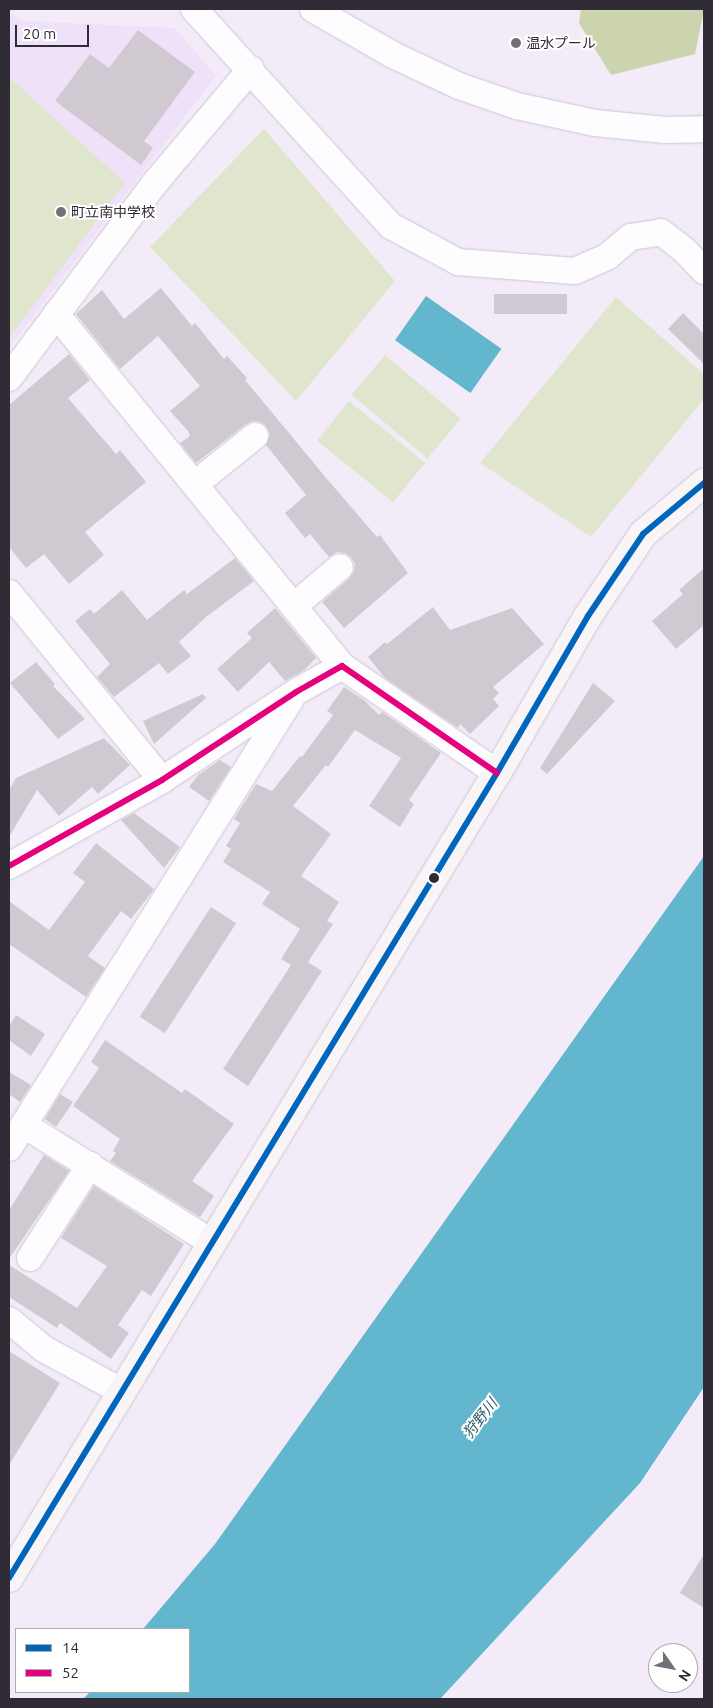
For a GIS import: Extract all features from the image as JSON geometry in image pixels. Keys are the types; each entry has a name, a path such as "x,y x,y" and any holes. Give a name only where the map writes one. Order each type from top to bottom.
{"main road":[{"path":"9,1578 497,773 588,616 643,534 704,483"}],"street":[{"path":"194,9 251,69 392,226 458,262 575,271 608,256 631,237 661,232 685,251 704,271"},
{"path":"313,9 393,55 459,86 517,106 595,123 665,130 704,128"},
{"path":"9,378 155,183 251,69"},
{"path":"56,314 342,666 497,773"},
{"path":"195,484 255,436"},
{"path":"294,606 340,567"},
{"path":"9,593 162,780"},
{"path":"12,859 162,780 296,692 342,666"},
{"path":"9,1148 296,692"},
{"path":"24,1125 213,1243"},
{"path":"30,1258 90,1165"},
{"path":"9,1320 44,1349 123,1392"}],"shaded area":[{"name":"町立南中学校","path":"9,13 24,21 175,28 216,76 9,348"}],"green space":[{"path":"581,9 704,10 695,54 611,75 579,23"},
{"path":"9,77 125,183 9,338"},
{"path":"264,129 395,281 296,401 150,247"},
{"path":"616,297 704,374 704,399 591,537 480,463"},
{"path":"385,355 461,419 427,458 352,395"},
{"path":"349,401 425,463 393,502 317,441"}],"water":[{"path":"426,296 501,349 470,393 395,340"},
{"name":"狩野川","path":"704,856 704,1387 640,1483 440,1699 83,1699 89,1693 190,1693 190,1628 144,1628 215,1544"}],"building":[{"path":"138,30 195,72 144,141 153,148 141,165 55,101 90,54 109,68"},
{"path":"161,288 192,326 195,323 224,359 227,356 247,378 245,380 377,537 380,535 408,573 344,628 322,602 350,578 354,572 355,564 351,557 345,553 337,552 329,557 310,534 305,538 285,513 306,495 266,445 270,434 266,426 261,422 253,421 246,424 196,463 180,443 190,436 188,431 170,411 200,386 158,336 120,369 76,314 102,290 124,319"},
{"path":"494,294 567,294 567,314 494,314"},
{"path":"683,313 704,334 704,364 668,329"},
{"path":"69,354 90,380 68,398 116,454 120,450 146,482 85,532 104,555 69,584 44,554 26,568 9,547 9,405"},
{"path":"235,558 254,581 206,617 179,642 191,656 168,674 159,663 114,697 97,677 110,664 75,621 90,609 94,614 122,590 147,620 184,590 187,594"},
{"path":"704,568 704,625 676,649 652,621 683,594 679,590"},
{"path":"433,607 450,630 512,608 544,644 493,687 499,693 493,699 499,706 470,734 460,724 458,728 385,678 368,657 385,642 387,644"},
{"path":"275,608 316,658 303,671 285,681 269,662 238,692 217,669 252,638 247,633"},
{"path":"36,662 55,684 53,686 85,719 58,739 10,683"},
{"path":"593,683 615,701 547,774 540,768"},
{"path":"344,687 364,700 379,715 382,712 441,753 409,800 414,804 400,827 369,806 401,758 355,730 328,767 326,765 293,806 331,834 301,876 339,902 327,921 333,924 308,962 322,971 248,1086 223,1069 291,965 281,959 300,929 262,904 270,892 223,862 231,849 226,846 240,823 234,819 256,784 272,791 300,756 302,757 333,715 327,711"},
{"path":"203,694 206,698 154,744 143,721"},
{"path":"104,738 130,765 98,794 92,787 59,816 37,790 9,837 9,790 16,778"},
{"path":"220,760 231,767 209,801 189,787 198,775"},
{"path":"134,813 180,847 164,868 121,820"},
{"path":"96,843 154,889 131,919 121,911 88,956 105,968 86,997 9,944 9,901 49,930 85,882 73,873"},
{"path":"211,907 236,923 165,1033 140,1017"},
{"path":"16,1015 45,1034 31,1056 9,1040 9,1026"},
{"path":"105,1040 182,1093 185,1089 234,1124 192,1181 214,1196 200,1217 110,1161 116,1153 113,1151 120,1139 73,1106 99,1068 91,1062"},
{"path":"9,1072 31,1085 20,1102 9,1094"},
{"path":"60,1094 73,1102 56,1127 45,1119"},
{"path":"44,1155 69,1171 9,1259 9,1210"},
{"path":"94,1186 184,1244 151,1296 142,1290 118,1325 129,1333 111,1359 60,1323 57,1328 9,1297 9,1265 77,1308 107,1266 61,1238"},
{"path":"9,1351 60,1383 9,1465"},
{"path":"704,1554 704,1608 680,1593"}],"transit line":[{"name":"14","path":"9,1578 497,773 588,616 643,534 704,483"},
{"name":"52","path":"9,866 162,780 296,692 342,666 497,773"}],"place":[{"name":"温水プール","path":"516,43"},
{"name":"町立南中学校","path":"61,212"}]}
